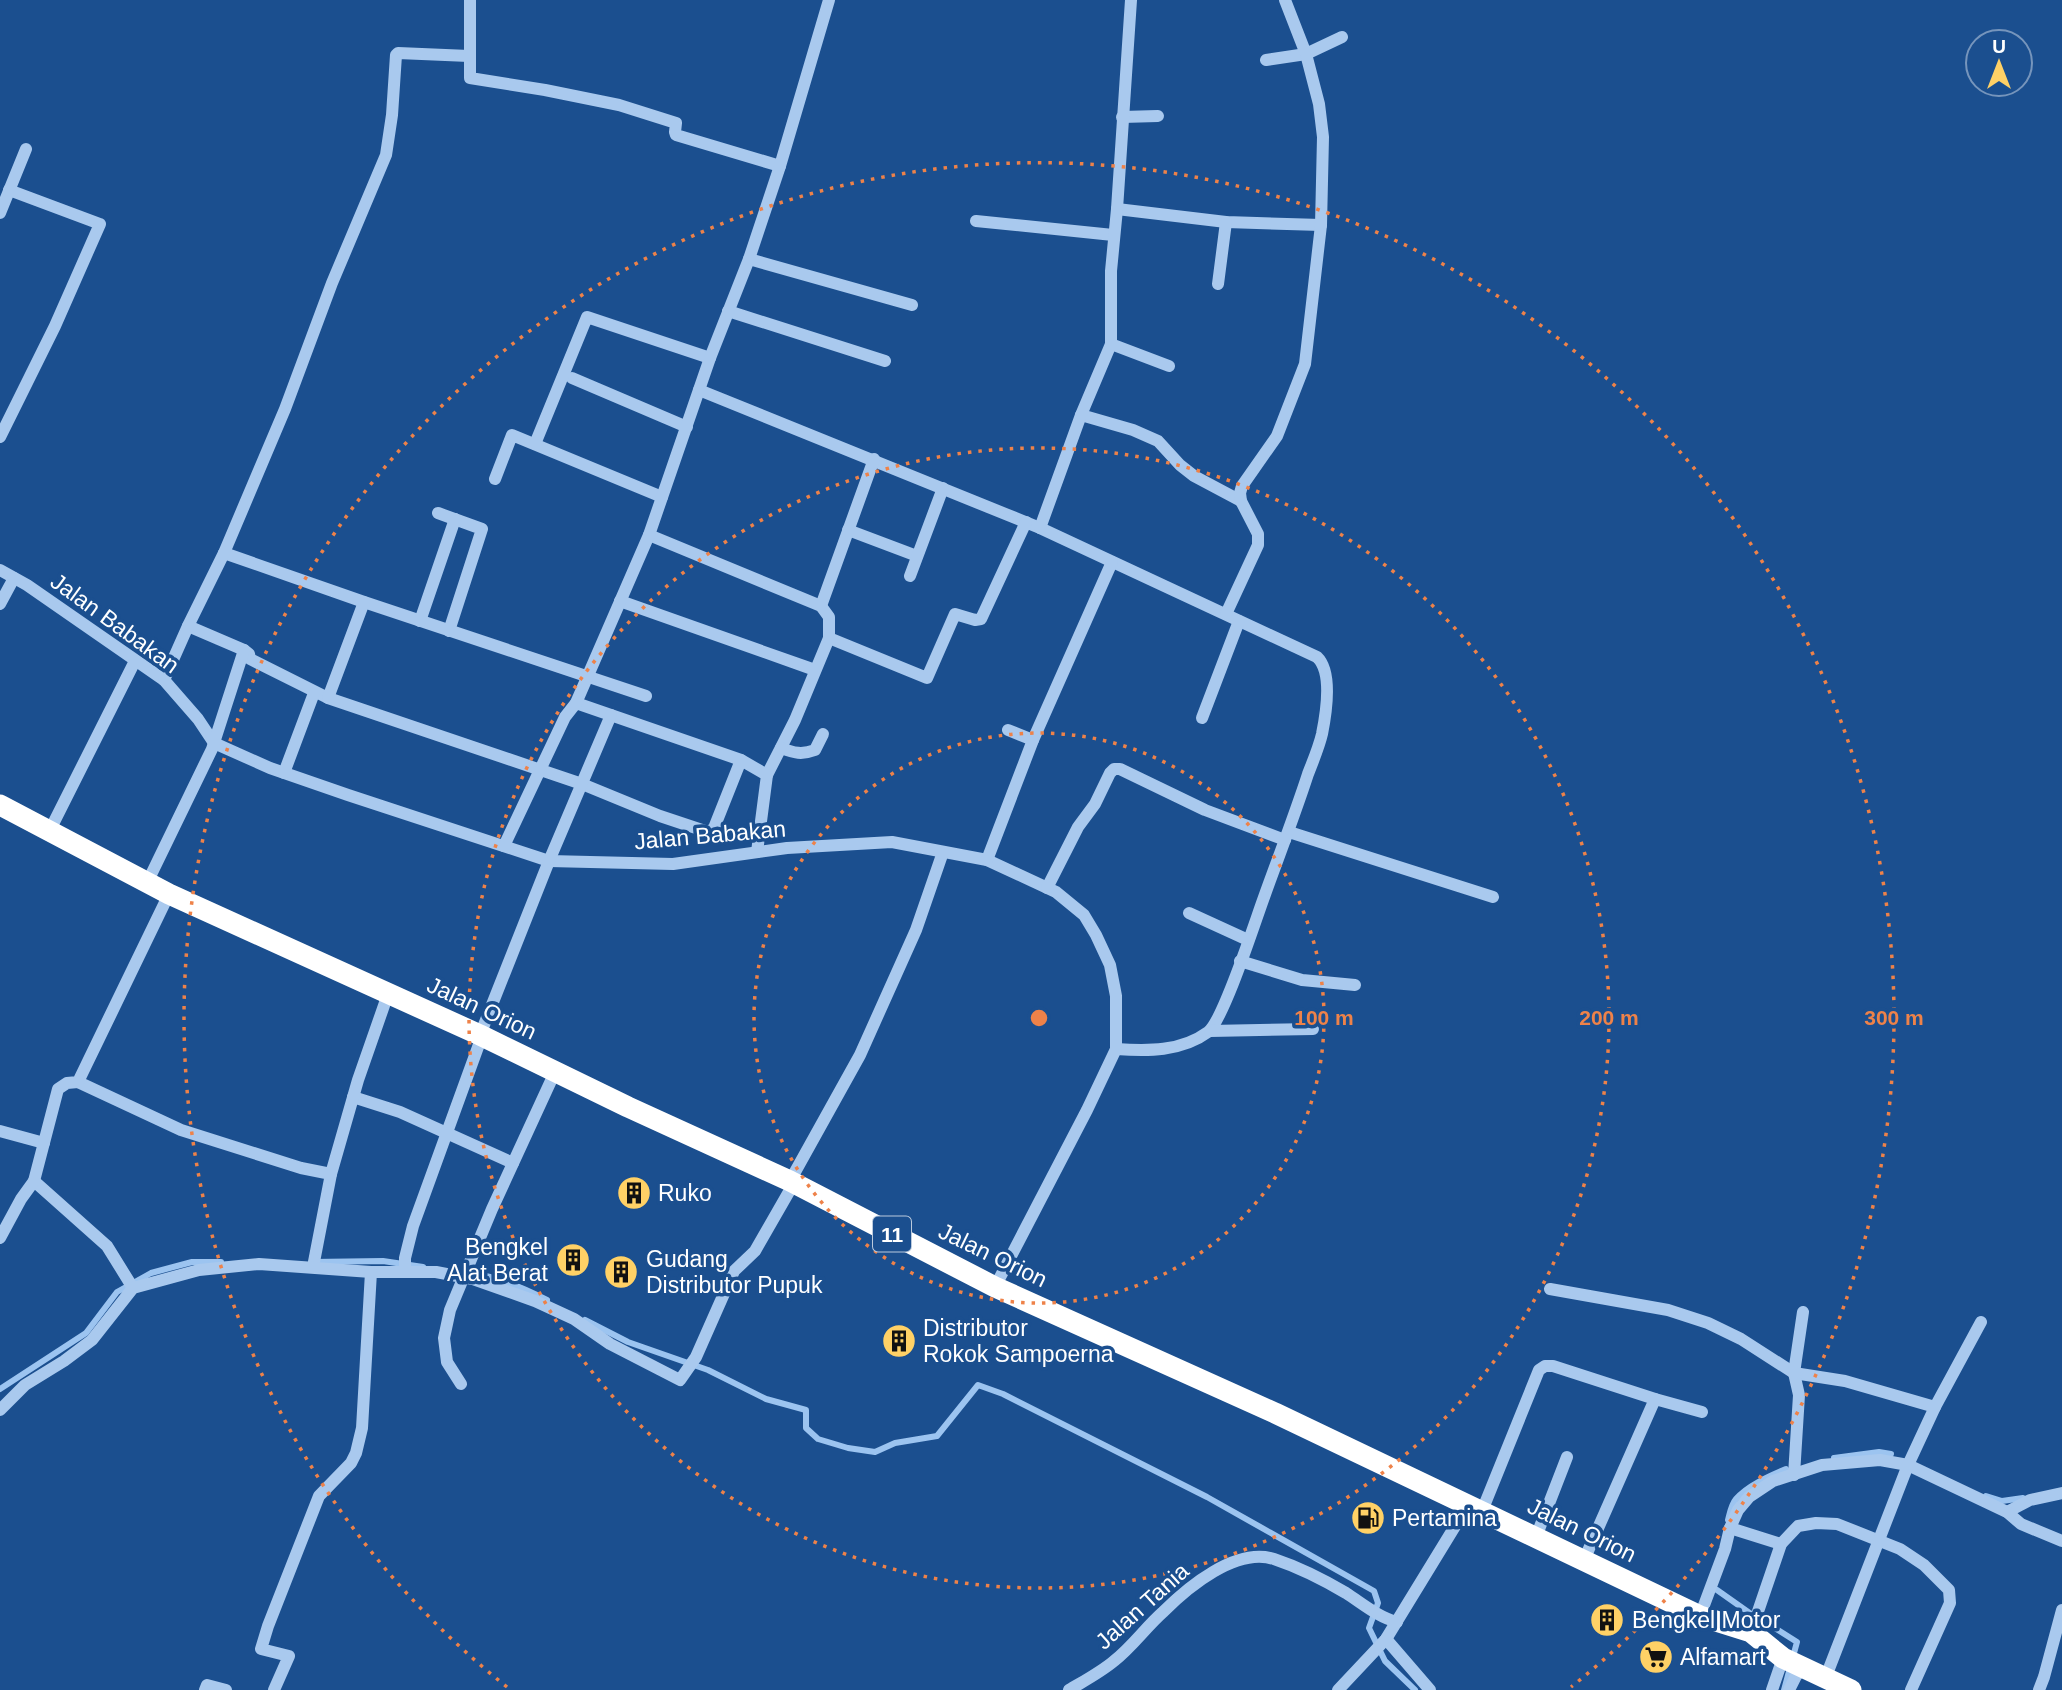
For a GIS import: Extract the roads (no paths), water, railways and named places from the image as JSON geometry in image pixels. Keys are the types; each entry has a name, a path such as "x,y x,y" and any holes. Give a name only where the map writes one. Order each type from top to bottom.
{"highway":[{"name":"Jalan Orion","path":"0,805 169,894 792,1182 995,1287 1275,1413 1700,1616 1751,1632 1793,1662 1851,1690"}],"street":[{"path":"470,0 470,78 620,105 676,123 676,135 780,166"},
{"path":"504,846 565,716 576,703 649,535 710,358 749,259 780,166 829,0"},
{"path":"1040,527 1081,415 1111,344 1111,271 1131,0"},
{"path":"1226,614 1258,545 1258,534 1241,501 1242,486 1277,436 1305,364 1321,225 1323,136 1319,104 1306,54 1285,0"},
{"path":"1266,60 1306,54 1342,37"},
{"path":"164,680 224,553 290,397 332,283 386,155 396,55 469,56"},
{"path":"1122,117 1158,116"},
{"path":"0,213 26,149"},
{"path":"0,437 55,326 100,224 9,190"},
{"path":"1117,209 1226,222 1321,225"},
{"path":"976,221 1114,236"},
{"path":"1218,284 1226,222"},
{"path":"749,259 912,305"},
{"path":"728,311 886,362"},
{"path":"535,444 587,317 710,358"},
{"path":"1111,344 1168,366"},
{"path":"572,378 687,427"},
{"path":"699,390 1040,527 1317,657 1326,674 1327,691 1322,733 1225,1003 1210,1031"},
{"path":"1081,415 1133,430 1158,441 1194,476 1241,501"},
{"path":"495,479 512,435 662,497"},
{"path":"821,606 874,459"},
{"path":"910,576 943,488"},
{"path":"438,513 482,529 449,631"},
{"path":"420,621 455,519"},
{"path":"828,638 927,678 955,614 981,620 1026,522"},
{"path":"848,530 917,556"},
{"path":"649,535 821,606 829,617 828,638 795,720 767,775 757,852"},
{"path":"224,553 364,603 646,696"},
{"path":"986,860 1033,740 1112,562"},
{"name":"Jalan Babakan","path":"0,570 12,582 27,585 133,666 164,680 198,719 211,750 549,861 673,864 757,852 892,842 986,860 1056,892 1084,915 1110,965 1116,996 1116,1049 995,1287"},
{"path":"0,604 12,582"},
{"path":"620,601 815,670"},
{"path":"328,698 364,603"},
{"path":"1202,718 1239,621"},
{"path":"188,626 244,650 250,659 314,693 582,784 705,831 714,828 741,760"},
{"path":"147,883 211,750 244,650"},
{"path":"49,832 133,666"},
{"path":"284,773 314,693"},
{"path":"576,703 741,760 767,775"},
{"path":"405,1265 413,1226 481,1036 549,861 611,715"},
{"path":"1008,730 1033,740"},
{"path":"781,748 793,753 806,753 815,750 824,734"},
{"path":"1047,888 1077,827 1095,804 1110,773 1114,769 1120,769 1205,810 1493,897"},
{"path":"0,1410 25,1385 92,1340 131,1284 199,1270 259,1264 314,1262 371,1272 405,1265 436,1272 465,1272 574,1319 610,1344 680,1380 696,1357 734,1271 755,1251 860,1055 916,930 943,852"},
{"path":"78,1082 169,894"},
{"path":"1189,913 1248,940"},
{"path":"1240,961 1302,981 1355,985"},
{"path":"314,1262 331,1174 353,1097 388,994"},
{"path":"1116,1049 1167,1049 1210,1031 1313,1029"},
{"path":"461,1384 447,1362 444,1338 450,1310 555,1072"},
{"path":"0,1238 34,1181 58,1088 67,1083 78,1082 181,1130 302,1168 331,1174"},
{"path":"353,1097 400,1112 513,1163"},
{"path":"0,1130 44,1143"},
{"path":"34,1181 107,1246 131,1284"},
{"path":"274,1690 289,1656 261,1649 268,1626 319,1496 351,1463 359,1441 371,1272"},
{"path":"1550,1289 1668,1310 1707,1323 1741,1339 1794,1373 1845,1381 1935,1407"},
{"path":"1794,1475 1798,1395 1794,1373 1803,1312"},
{"path":"1825,1679 1908,1465 1935,1407 1982,1322"},
{"path":"1338,1690 1381,1644 1391,1620 1475,1508 1539,1370 1545,1366 1553,1366 1702,1412"},
{"path":"1584,1560 1655,1399"},
{"path":"1536,1537 1567,1457"},
{"path":"1700,1616 1738,1510 1761,1487 1822,1465 1880,1460 1908,1465 2007,1512 2021,1524 2062,1541"},
{"path":"2007,1512 2030,1500 2062,1493"},
{"path":"1751,1632 1781,1544 1798,1526 1837,1524 1900,1549 1924,1564 1949,1590 1950,1603 1910,1690"},
{"path":"1730,1528 1781,1544"},
{"name":"Jalan Tania","path":"1069,1690 1114,1661 1164,1610 1203,1578 1234,1561 1252,1557 1272,1558 1345,1592 1391,1620"},
{"path":"2039,1690 2062,1610"},
{"path":"1381,1644 1426,1689"},
{"path":"1772,1690 1793,1662"},
{"path":"1788,1690 1796,1676 1793,1662"},
{"path":"205,1690 207,1685 226,1690"}],"waterway":[{"path":"312,1262 383,1261 423,1267"},
{"path":"0,1389 86,1333 117,1292 151,1273 192,1262 221,1262"},
{"path":"469,1273 509,1283 547,1300"},
{"path":"585,1320 628,1342 708,1370 766,1399 806,1410 806,1428 818,1439 848,1448 875,1452 895,1443 937,1436 978,1385 1003,1394 1207,1497 1374,1591 1378,1603 1369,1628 1385,1661 1415,1690"},
{"path":"1834,1458 1879,1452 1891,1454"},
{"path":"1728,1520 1733,1504 1741,1494 1760,1481 1786,1469"},
{"path":"1986,1496 2002,1501 2023,1498"},
{"path":"1717,1590 1751,1614"},
{"path":"1762,1620 1797,1642 1784,1690"}],"place":[{"name":"Ruko","path":"634,1193"},
{"name":"Bengkel Alat Berat","path":"573,1260"},
{"name":"Gudang Distributor Pupuk","path":"621,1272"},
{"name":"Distributor Rokok Sampoerna","path":"899,1341"},
{"name":"Pertamina","path":"1368,1518"},
{"name":"Bengkel Motor","path":"1607,1620"},
{"name":"Alfamart","path":"1656,1657"}]}
